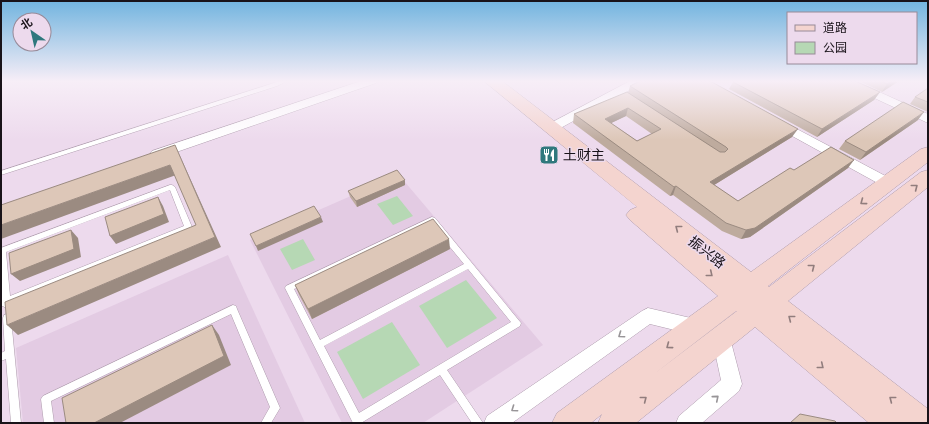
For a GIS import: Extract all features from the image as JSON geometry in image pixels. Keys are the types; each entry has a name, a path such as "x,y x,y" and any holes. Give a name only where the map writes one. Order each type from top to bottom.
{"street":[{"path":"142,159 314,101"},
{"name":"振兴路","path":"499,101 762,306 923,423"},
{"name":"振兴路","path":"517,101 743,291"},
{"path":"551,128 608,101"},
{"path":"889,101 928,119"},
{"path":"764,115 888,183"},
{"path":"566,423 928,153"},
{"path":"613,423 928,177"},
{"name":"振兴路","path":"762,306 891,423"},
{"path":"494,423 648,316 695,327"},
{"path":"686,423 732,384 721,338"}],"lane":[{"path":"1,173 226,101"},
{"path":"4,302 188,227 172,187 2,251 4,302 16,423"},
{"path":"432,220 517,323 357,420 318,345 289,288 432,220"},
{"path":"318,345 469,265"},
{"path":"49,423 46,399 233,309 275,408 266,423"},
{"path":"1,357 10,353"},
{"path":"441,369 478,423"}],"shaded area":[{"path":"399,175 543,345 423,423 342,423 250,240"},
{"path":"228,255 305,423 23,423 16,348"}],"green space":[{"path":"397,196 413,216 393,225 377,204"},
{"path":"303,239 315,260 292,270 280,249"},
{"path":"466,280 497,318 447,348 419,306"},
{"path":"392,322 420,365 363,399 337,352"}],"building":[{"path":"606,101 641,101 720,152 725,152 728,149 653,101 746,101 798,129 710,182 738,201 790,168 794,170 831,147 854,160 755,228 746,230 726,223 574,114","holes":["628,108 661,129 637,141 605,119"]},
{"path":"769,101 866,101 822,129"},
{"path":"903,102 924,112 866,152 845,141"},
{"path":"175,145 215,237 7,325 5,302 196,225 170,165 1,225 1,205"},
{"path":"397,170 405,180 356,201 348,191"},
{"path":"158,197 164,214 110,236 105,217"},
{"path":"314,206 321,217 256,246 250,234"},
{"path":"433,219 449,239 308,309 295,285"},
{"path":"71,230 74,249 11,274 9,253"},
{"path":"212,325 224,356 94,423 66,423 62,398"},
{"path":"800,414 835,421 837,423 790,423"}],"place":[{"name":"土财主","path":"549,155"}]}
